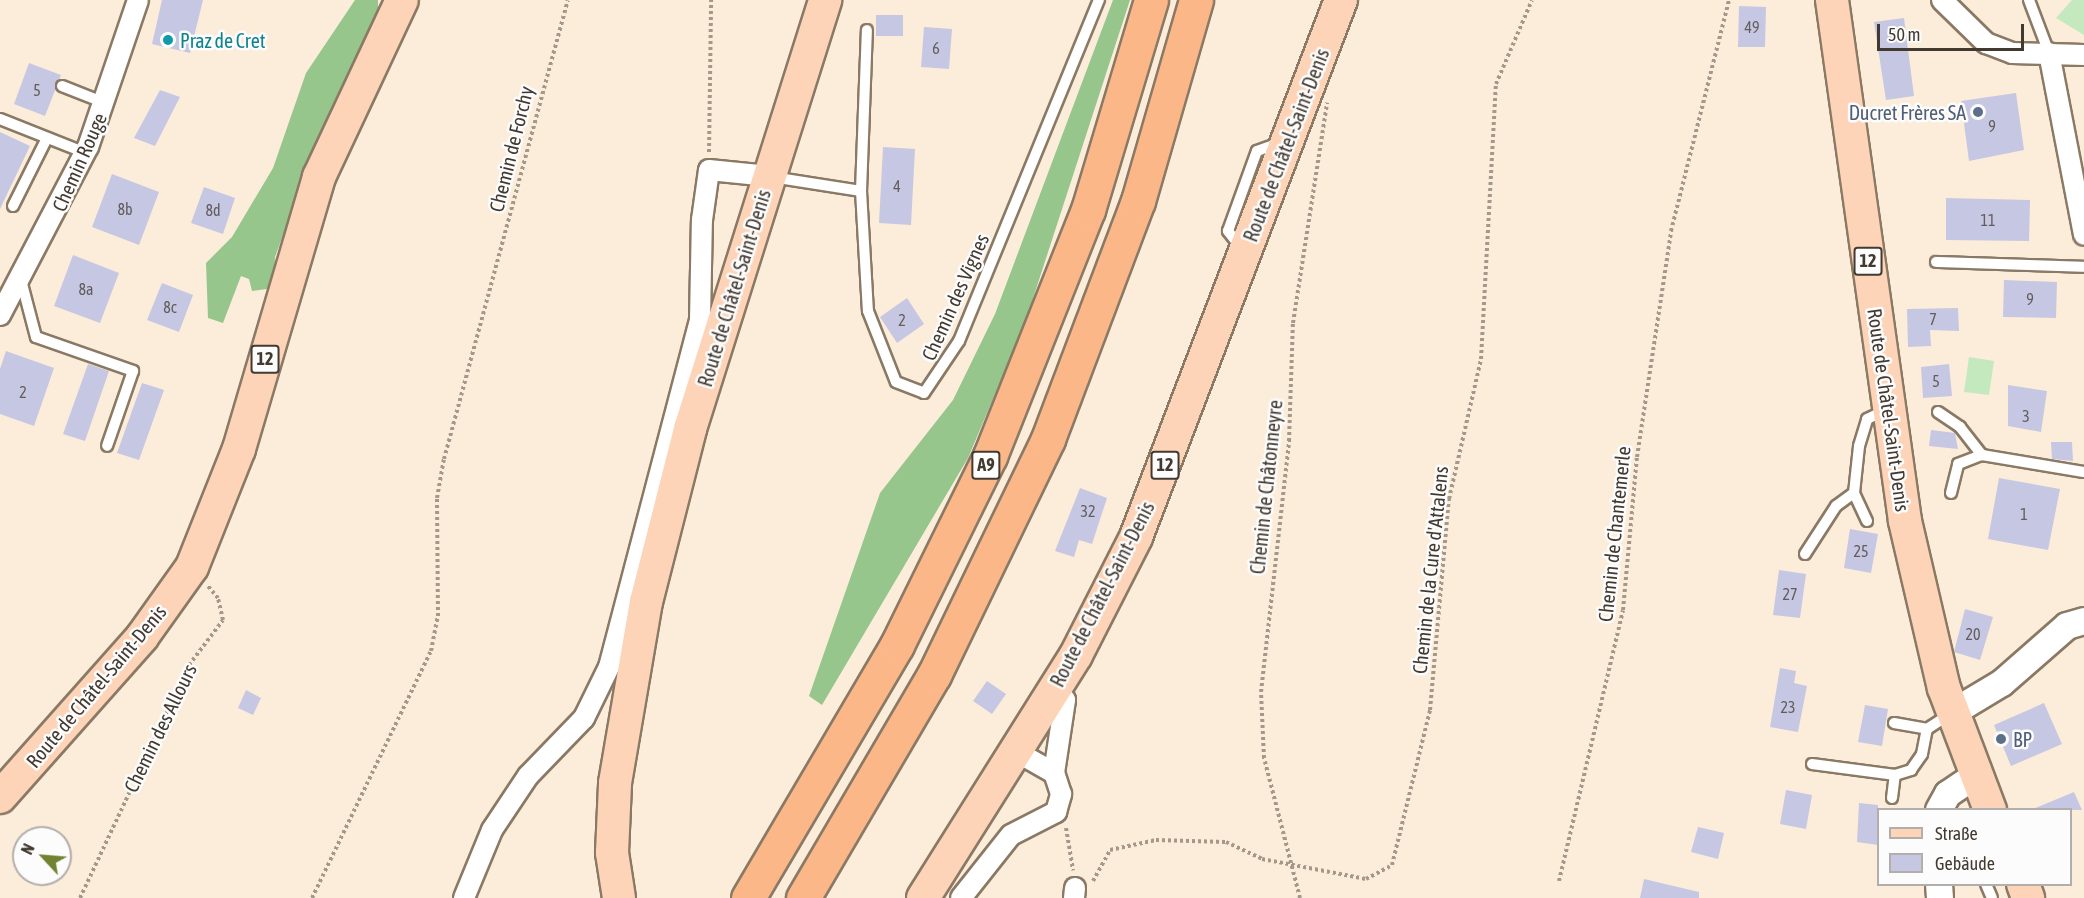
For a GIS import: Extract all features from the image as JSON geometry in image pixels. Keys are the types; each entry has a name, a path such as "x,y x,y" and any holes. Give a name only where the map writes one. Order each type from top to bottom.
{"highway":[{"name":"A9","path":"748,898 897,645 990,456 1088,210 1151,0"},
{"name":"A9","path":"804,898 934,675 1048,439 1138,201 1196,0"}],"main road":[{"name":"Route de Châtel-Saint-Denis","path":"0,797 142,637 192,567 235,460 319,177 402,0"},
{"name":"Route de Châtel-Saint-Denis","path":"618,898 613,809 634,657 690,429 825,0"},
{"name":"Route de Châtel-Saint-Denis","path":"923,898 1056,687 1136,537 1341,0"},
{"name":"Route de Châtel-Saint-Denis","path":"1832,0 1905,521 1939,721 1976,775 1989,808"}],"street":[{"name":"Chemin Rouge","path":"0,315 21,280 86,153 105,103 138,0"},
{"path":"1942,0 1986,43 2012,53 2084,55"},
{"path":"2049,53 2084,235"},
{"path":"464,898 473,865 503,812 548,753 584,718 609,667 638,540 700,320 702,220 708,171 769,176"},
{"path":"1939,721 2002,683 2067,626 2084,621"},
{"path":"961,898 1011,835 1056,812 1061,794 1054,773 1065,700 1056,687"},
{"path":"1017,752 1054,773"},
{"path":"1940,808 1948,794 1976,775"}],"lane":[{"name":"Chemin des Vignes","path":"867,30 861,191 868,311 896,382 924,393 959,341 1099,0"},
{"path":"2029,0 2049,53"},
{"path":"62,87 105,103"},
{"path":"0,119 86,153"},
{"path":"14,206 47,138"},
{"path":"769,176 861,191"},
{"path":"1936,262 2084,267"},
{"path":"21,280 36,337 134,371 107,446"},
{"path":"1867,521 1854,493 1867,419 1889,409"},
{"path":"1938,412 1960,427 1982,455"},
{"path":"1951,493 1958,464 1982,455 2084,472"},
{"path":"1805,554 1836,506 1854,493"},
{"path":"1812,764 1895,775 1911,770 1939,721 1894,723"},
{"path":"1892,798 1895,775"}],"path":[{"name":"Chemin de Forchy","path":"312,898 431,651 438,616 437,498 444,459 568,0"},
{"path":"708,171 711,0"},
{"name":"Chemin de la Cure d'Attalens","path":"1074,893 1092,883 1110,850 1156,840 1226,842 1292,865 1366,879 1392,864 1430,710 1449,499 1481,359 1496,84 1532,0"},
{"name":"Chemin de Chantemerle","path":"1559,881 1623,610 1638,446 1666,257 1729,0"},
{"name":"Chemin de Châtonneyre","path":"1300,898 1264,758 1261,692 1289,441 1293,323 1312,170 1330,108 1306,89"},
{"name":"Chemin des Allours","path":"80,898 189,665 223,620 218,598 192,567"},
{"path":"1069,832 1074,893"}],"green space":[{"path":"355,0 378,0 378,24 358,72 319,137 275,257 274,288 252,291 249,279 241,276 223,323 208,318 206,263 232,237 273,168 306,73"},
{"path":"1113,0 1130,0 1025,323 968,458 822,705 809,696 880,493 953,400 995,314"},
{"path":"2072,0 2084,0 2084,35 2056,18"},
{"path":"1969,357 1994,361 1989,395 1964,392"}],"building":[{"name":"Praz de Cret","path":"162,0 203,0 190,53 152,44"},
{"path":"1739,6 1766,7 1765,47 1738,47"},
{"path":"876,15 903,15 903,36 876,36"},
{"path":"1904,18 1914,96 1886,100 1874,22"},
{"path":"924,27 952,29 949,69 921,67"},
{"path":"29,63 61,75 45,116 14,104"},
{"path":"160,90 180,97 155,146 134,138"},
{"path":"2016,93 2024,150 1969,161 1961,101"},
{"path":"0,132 30,146 0,209"},
{"path":"883,147 915,149 911,225 879,223"},
{"path":"112,174 159,192 139,245 92,227"},
{"path":"204,187 235,198 223,234 191,223"},
{"path":"1946,198 2030,200 2029,241 1946,240"},
{"path":"73,255 119,273 100,323 54,306"},
{"path":"2004,280 2057,282 2056,318 2003,317"},
{"path":"162,283 193,295 179,332 147,320"},
{"path":"907,298 924,324 897,343 880,317"},
{"path":"1958,308 1959,331 1930,330 1931,346 1908,347 1907,309"},
{"path":"6,351 54,368 34,426 0,414 0,369"},
{"path":"88,364 109,371 85,441 63,434"},
{"path":"1949,364 1952,396 1923,398 1921,367"},
{"path":"142,383 164,390 139,460 117,453"},
{"path":"2008,385 2047,391 2041,432 2008,426"},
{"path":"1931,430 1955,433 1958,449 1929,446"},
{"path":"2051,442 2072,442 2073,461 2052,459"},
{"path":"1999,478 2060,489 2048,550 1988,539"},
{"path":"1080,488 1107,498 1092,544 1079,540 1074,557 1055,551"},
{"path":"1850,529 1878,534 1871,573 1844,568"},
{"path":"1779,570 1806,574 1800,618 1773,615"},
{"path":"1965,609 1993,617 1980,660 1954,652"},
{"path":"1780,668 1796,671 1794,683 1807,686 1798,732 1770,727"},
{"path":"987,681 1006,694 992,714 973,701"},
{"path":"246,690 261,698 253,715 238,708"},
{"path":"2044,703 2062,744 2011,766 1994,725"},
{"path":"1865,705 1888,709 1882,746 1858,742"},
{"path":"1786,790 1812,795 1806,829 1780,824"},
{"path":"2074,792 2082,810 2072,810 2072,808 2035,808"},
{"path":"1859,803 1878,805 1877,845 1857,842"},
{"path":"1698,827 1724,833 1718,859 1691,852"},
{"path":"1644,879 1699,892 1699,898 1640,898"}],"place":[{"name":"Praz de Cret","path":"168,40"},
{"name":"Ducret Frères SA","path":"1978,112"},
{"name":"BP","path":"2001,739"}]}
